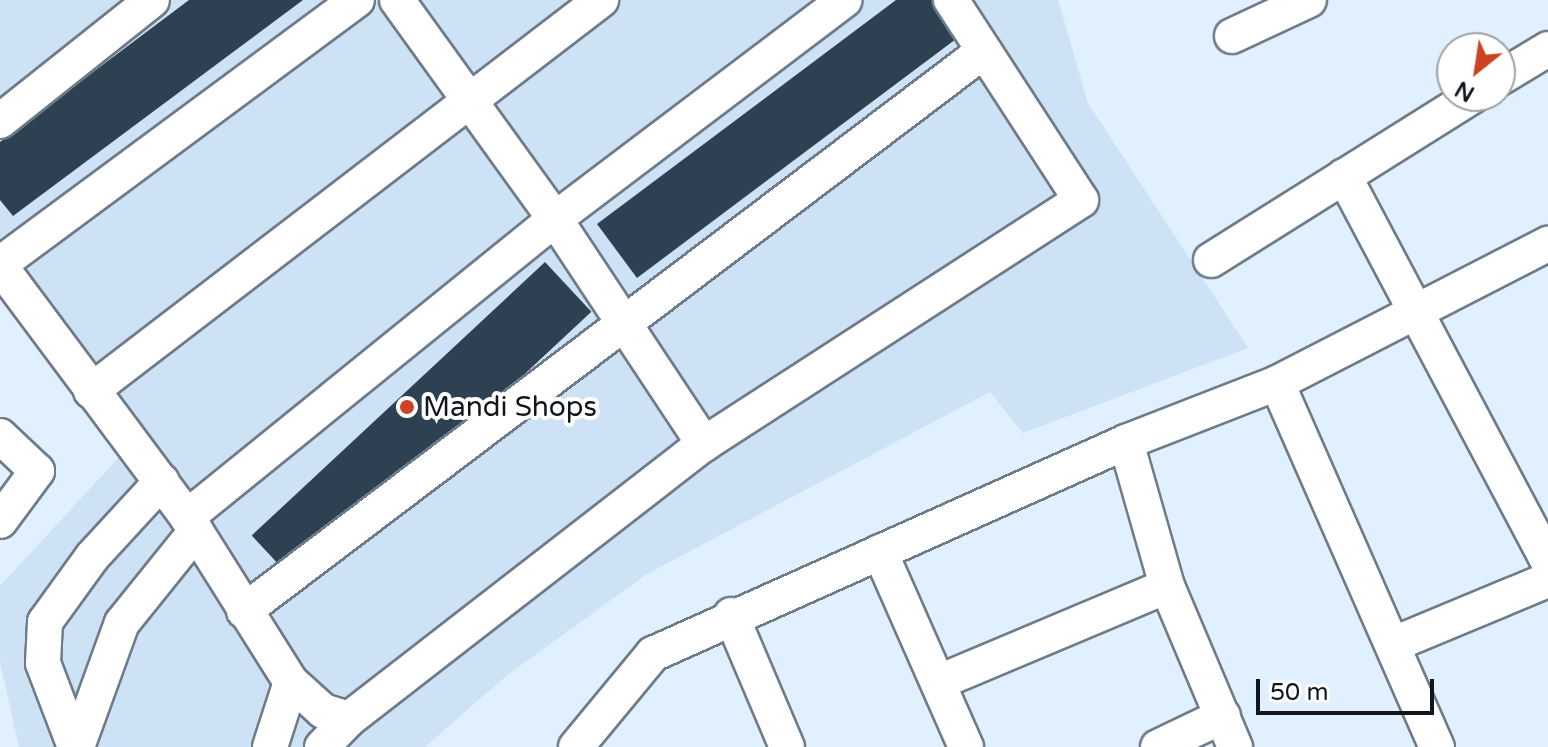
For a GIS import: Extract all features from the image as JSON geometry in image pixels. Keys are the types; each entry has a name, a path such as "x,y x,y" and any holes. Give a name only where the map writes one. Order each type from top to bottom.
{"street":[{"path":"0,121 152,0"},
{"path":"349,719 323,711 291,682 162,481 3,275 357,0"},
{"path":"397,0 555,219 704,444"},
{"path":"91,391 601,0"},
{"path":"76,747 122,623 191,524 555,219 845,0"},
{"path":"322,747 349,719 704,444 1081,200 951,0"},
{"path":"1232,36 1309,0"},
{"path":"1516,68 1548,49"},
{"path":"244,611 624,327 984,51"},
{"path":"1211,260 1446,112"},
{"path":"1344,176 1548,561"},
{"path":"576,747 653,654 731,615 1126,442 1277,383 1419,313 1548,244"},
{"path":"1277,383 1437,747"},
{"path":"0,436 37,471 0,521"},
{"path":"1126,442 1167,586 1229,732 1158,747"},
{"path":"76,747 43,663 45,622 92,557 162,481"},
{"path":"880,552 966,747"},
{"path":"1394,644 1548,580"},
{"path":"939,682 1167,586"},
{"path":"731,615 787,747"},
{"path":"270,747 291,682"}],"shaded area":[{"path":"0,0 1058,0 1088,103 1248,348 1023,433 990,392 647,574 506,676 425,747 19,747 0,662 0,586 121,455 0,295"}],"building":[{"path":"189,0 303,0 13,216 0,200 0,142"},
{"path":"896,0 934,0 964,33 637,278 597,224"},
{"name":"Mandi Shops","path":"545,262 591,312 298,585 252,535"}],"place":[{"name":"Mandi Shops","path":"407,407"}]}
